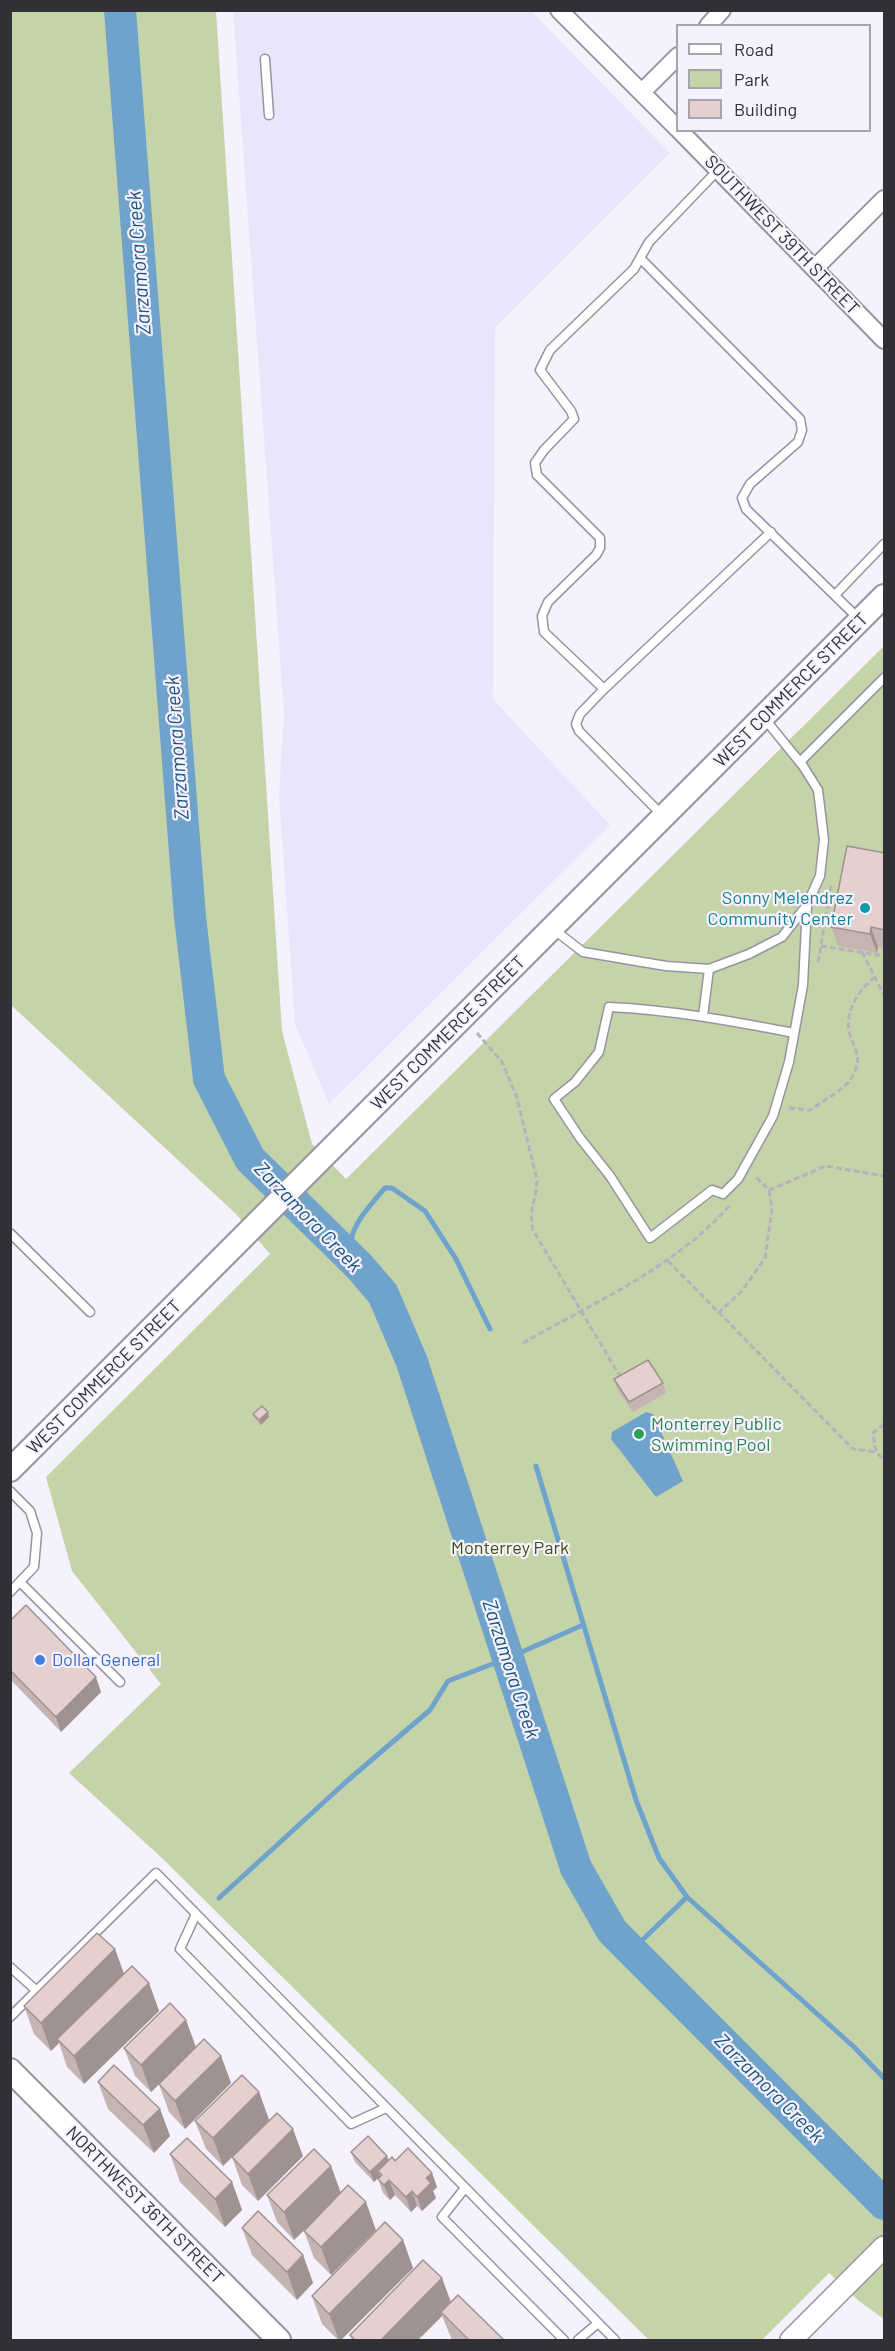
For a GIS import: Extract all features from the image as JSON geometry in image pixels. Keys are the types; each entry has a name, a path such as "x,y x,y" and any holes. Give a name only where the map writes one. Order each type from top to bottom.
{"main road":[{"name":"WEST COMMERCE STREET","path":"10,1470 764,717 877,609"},
{"name":"NORTHWEST 36TH STREET","path":"10,2070 279,2340"}],"street":[{"name":"SOUTHWEST 39TH STREET","path":"559,10 676,128"},
{"path":"710,24 722,10"},
{"path":"642,92 676,58"},
{"name":"SOUTHWEST 39TH STREET","path":"680,132 885,340"},
{"path":"815,268 885,199"},
{"path":"791,2340 885,2247"}],"lane":[{"path":"265,59 269,115"},
{"path":"604,689 544,632 542,616 548,602 596,555 600,548 600,538 537,476 535,463 573,419 571,411 540,370 550,350 634,269 649,242 718,170"},
{"path":"640,258 800,419 802,430 798,442 750,484 742,498 746,509 835,595 877,609"},
{"path":"664,817 579,731 576,724 580,714 604,689 771,532"},
{"path":"835,595 885,544"},
{"path":"800,762 885,678"},
{"path":"552,929 583,952 666,966 709,969 749,954 782,937 807,905 820,876 824,840 818,790 800,762 764,717"},
{"path":"794,1033 658,1009 609,1007 599,1052 575,1082 554,1099 580,1138 610,1176 650,1238 712,1190 723,1194 738,1179 773,1116 789,1062 803,985 807,905"},
{"path":"704,1016 709,969"},
{"path":"10,1233 90,1312"},
{"path":"10,1491 30,1511 37,1533 34,1567 10,1592"},
{"path":"20,1582 120,1682"},
{"path":"10,2017 156,1873 615,2340"},
{"path":"196,1914 180,1949 351,2124 386,2108"},
{"path":"10,1967 37,1991"},
{"path":"465,2188 442,2217 564,2340"},
{"path":"578,2340 598,2323"}],"path":[{"path":"817,967 832,875"},
{"path":"806,942 885,956"},
{"path":"862,952 885,995"},
{"path":"789,1098 787,1107 810,1110 849,1082 857,1063 858,1051 849,1030 848,1020 856,998 866,983 875,977"},
{"path":"477,1034 502,1062 517,1098 537,1180 537,1189 530,1214 533,1230 625,1385"},
{"path":"769,1191 826,1166 885,1176"},
{"path":"748,1184 760,1167"},
{"path":"718,1313 742,1291 765,1258 772,1210 769,1191 755,1176"},
{"path":"524,1343 668,1261 703,1233 735,1199"},
{"path":"668,1261 853,1449 876,1452 885,1460"},
{"path":"876,1452 873,1433 885,1424"}],"shaded area":[{"path":"233,11 531,11 670,153 495,328 493,699 610,825 329,1104 295,1024 279,795 284,713"}],"green space":[{"name":"Monterrey Park","path":"10,11 216,11 282,1031 312,1144 346,1179 884,646 884,2319 859,2301 829,2273 762,2340 649,2340 163,1859 69,1773 161,1684 72,1571 46,1477 270,1254 235,1213 11,1005"}],"water":[{"path":"646,1412 653,1414 683,1481 656,1497 611,1439 612,1432"}],"building":[{"name":"Sonny Melendrez Community Center","path":"847,846 885,853 885,930 871,927 870,934 831,927"},
{"path":"648,1360 663,1383 629,1402 614,1379"},
{"path":"262,1406 268,1412 259,1420 253,1414"},
{"name":"Dollar General","path":"26,1605 96,1677 56,1717 10,1670 10,1621"},
{"path":"97,1933 115,1949 41,2023 24,2006"},
{"path":"132,1966 149,1983 74,2056 57,2039"},
{"path":"170,2003 186,2020 141,2065 124,2048"},
{"path":"204,2039 221,2056 175,2101 159,2084"},
{"path":"114,2065 160,2109 143,2125 98,2082"},
{"path":"242,2075 259,2092 213,2138 195,2121"},
{"path":"277,2113 293,2129 248,2174 232,2157"},
{"path":"368,2136 387,2156 370,2172 351,2152"},
{"path":"187,2138 232,2182 215,2199 170,2154"},
{"path":"408,2148 432,2173 426,2178 431,2183 417,2197 412,2191 406,2197 389,2180 384,2185 378,2179 382,2175 378,2171 392,2157 395,2161"},
{"path":"314,2149 331,2166 284,2212 267,2195"},
{"path":"348,2185 366,2202 321,2247 304,2231"},
{"path":"258,2211 303,2255 287,2272 242,2228"},
{"path":"385,2222 403,2240 329,2314 312,2296"},
{"path":"423,2260 442,2278 381,2340 355,2340 350,2335"},
{"path":"458,2295 504,2340 469,2340 441,2312"}],"waterway":[{"name":"Zarzamora Creek","path":"120,10 190,917 209,1079 250,1159 359,1266 383,1294 412,1362 576,1868 612,1931 884,2204"},
{"path":"349,1256 352,1236 360,1219 385,1188 392,1188 425,1211 456,1259 490,1329"},
{"path":"536,1466 636,1800 659,1858 687,1897 854,2047 884,2078"},
{"path":"219,1898 347,1781 430,1710 448,1681 583,1625"},
{"path":"631,1951 687,1897"}],"place":[{"name":"Sonny Melendrez Community Center","path":"865,908"},
{"name":"Monterrey Public Swimming Pool","path":"639,1434"},
{"name":"Dollar General","path":"40,1660"}]}
